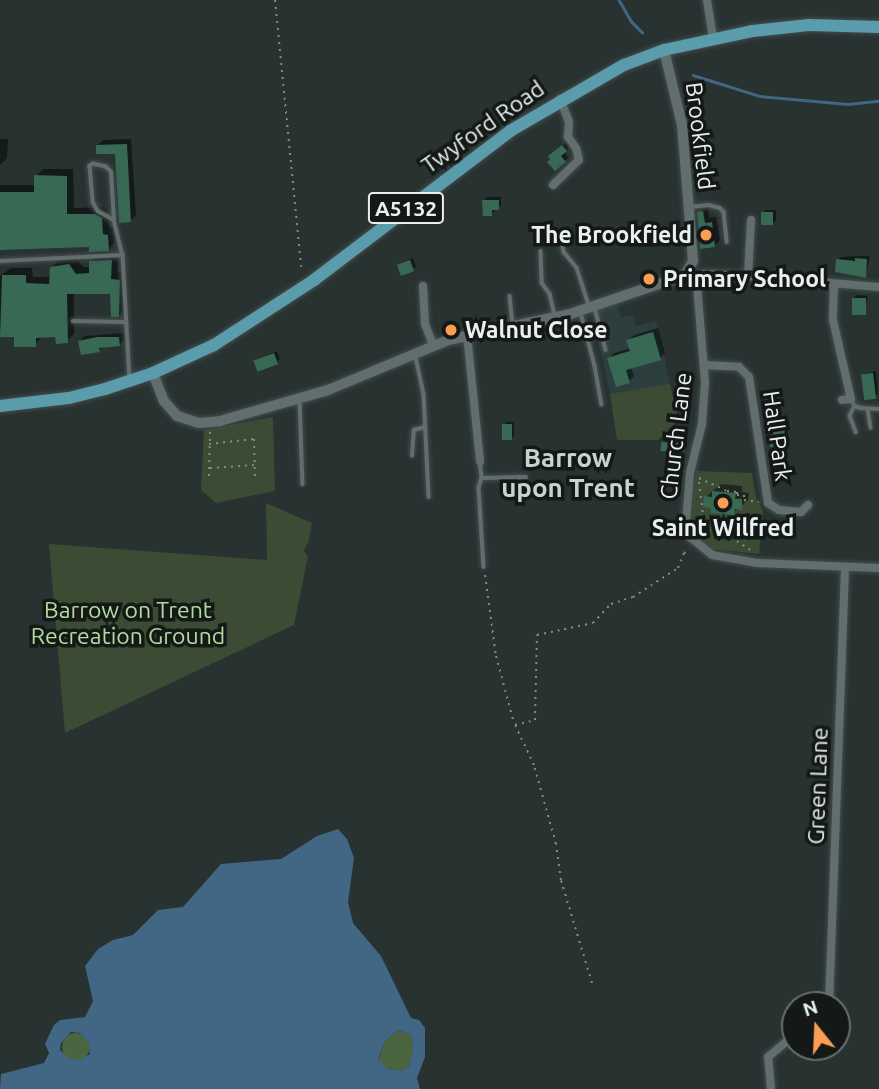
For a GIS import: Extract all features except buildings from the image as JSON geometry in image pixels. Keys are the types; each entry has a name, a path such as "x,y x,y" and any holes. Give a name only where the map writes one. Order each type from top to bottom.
{"main road":[{"name":"A5132","path":"713,38 809,25 879,27"},
{"name":"Twyford Road","path":"0,406 69,398 130,381 214,345 276,308 462,164 560,99 624,65 664,50 713,38"}],"street":[{"path":"706,0 713,38"},
{"name":"Brookfield","path":"664,50 680,114 692,273"},
{"path":"553,185 579,160 576,148 568,137 569,122 560,99"},
{"path":"748,276 751,220"},
{"path":"153,373 164,401 177,416 191,421 210,422 300,400 433,345 588,308 692,273 879,287"},
{"name":"Church Lane","path":"692,273 704,365 703,411 690,473 686,522 690,537 697,545"},
{"path":"834,284 833,320 853,402 842,400"},
{"path":"423,286 425,324 433,345"},
{"path":"467,335 480,461"},
{"name":"Hall Park","path":"704,365 738,368 749,377 768,503 779,510 801,512 808,505"},
{"path":"697,545 712,555 758,563 879,568"},
{"name":"Green Lane","path":"830,991 845,567"},
{"path":"771,1089 768,1057 781,1046"}],"lane":[{"path":"114,220 98,211 93,202 90,166 93,164 106,167 111,172 114,220 123,255 130,381"},
{"path":"688,208 709,205 720,208 724,212 727,242"},
{"path":"562,242 564,251 577,268 588,308 601,404"},
{"path":"541,251 542,283 550,294 555,317"},
{"path":"0,261 123,255"},
{"path":"510,296 513,325"},
{"path":"588,308 606,350"},
{"path":"73,321 125,322"},
{"path":"415,353 424,394 429,497"},
{"path":"300,400 303,484"},
{"path":"856,432 850,416 853,402 868,410 879,409"},
{"path":"868,410 871,428"},
{"path":"412,456 414,430 425,427"},
{"path":"480,461 484,567"},
{"path":"482,478 526,477"}],"path":[{"path":"275,0 301,267"},
{"path":"209,475 210,422"},
{"path":"209,444 254,439 255,480"},
{"path":"209,468 255,465"},
{"path":"758,563 753,549 719,530 714,522 704,520 698,478 727,491 737,492 737,495 744,495 744,500 768,503"},
{"path":"515,725 535,720 537,635 593,623 611,604 633,597 678,568 684,552 697,545"},
{"path":"484,567 496,656 515,725 534,765 556,844 561,880 592,984"}],"shaded area":[{"path":"617,303 621,318 634,315 636,326 656,321 678,420 658,440 617,440 592,310"}],"green space":[{"path":"670,384 678,420 658,440 617,440 610,394"},
{"path":"273,417 275,491 216,503 201,490 204,430"},
{"path":"696,471 752,473 756,497 763,511 759,554 712,549 698,540 690,519"},
{"name":"Barrow on Trent Recreation Ground","path":"266,503 312,523 304,551 308,556 294,625 65,733 49,544 267,560"},
{"path":"399,1030 411,1035 413,1046 409,1066 403,1071 388,1069 378,1060 385,1041"},
{"path":"76,1033 86,1037 90,1047 86,1057 76,1061 66,1057 62,1047 66,1037"}],"water":[{"path":"338,829 347,839 354,858 348,902 353,923 381,956 411,1018 419,1020 425,1028 425,1057 417,1078 420,1089 0,1089 1,1074 44,1063 49,1053 45,1044 54,1025 60,1020 85,1017 93,1001 85,966 98,949 113,940 133,935 158,910 183,907 221,864 281,859 317,836","holes":["399,1030 411,1035 413,1046 409,1066 403,1071 388,1069 378,1059 385,1041","71,1032 80,1033 89,1044 90,1054 81,1060 70,1059 60,1050 61,1043"]}],"waterway":[{"path":"619,0 631,21 642,32"},
{"path":"693,75 760,96 848,104 879,101"}],"place":[{"name":"The Brookfield","path":"706,235"},
{"name":"Primary School","path":"649,279"},
{"name":"Walnut Close","path":"451,330"},
{"name":"Saint Wilfred","path":"723,503"}],"district":[{"name":"Barrow upon Trent","path":"568,473"}]}
